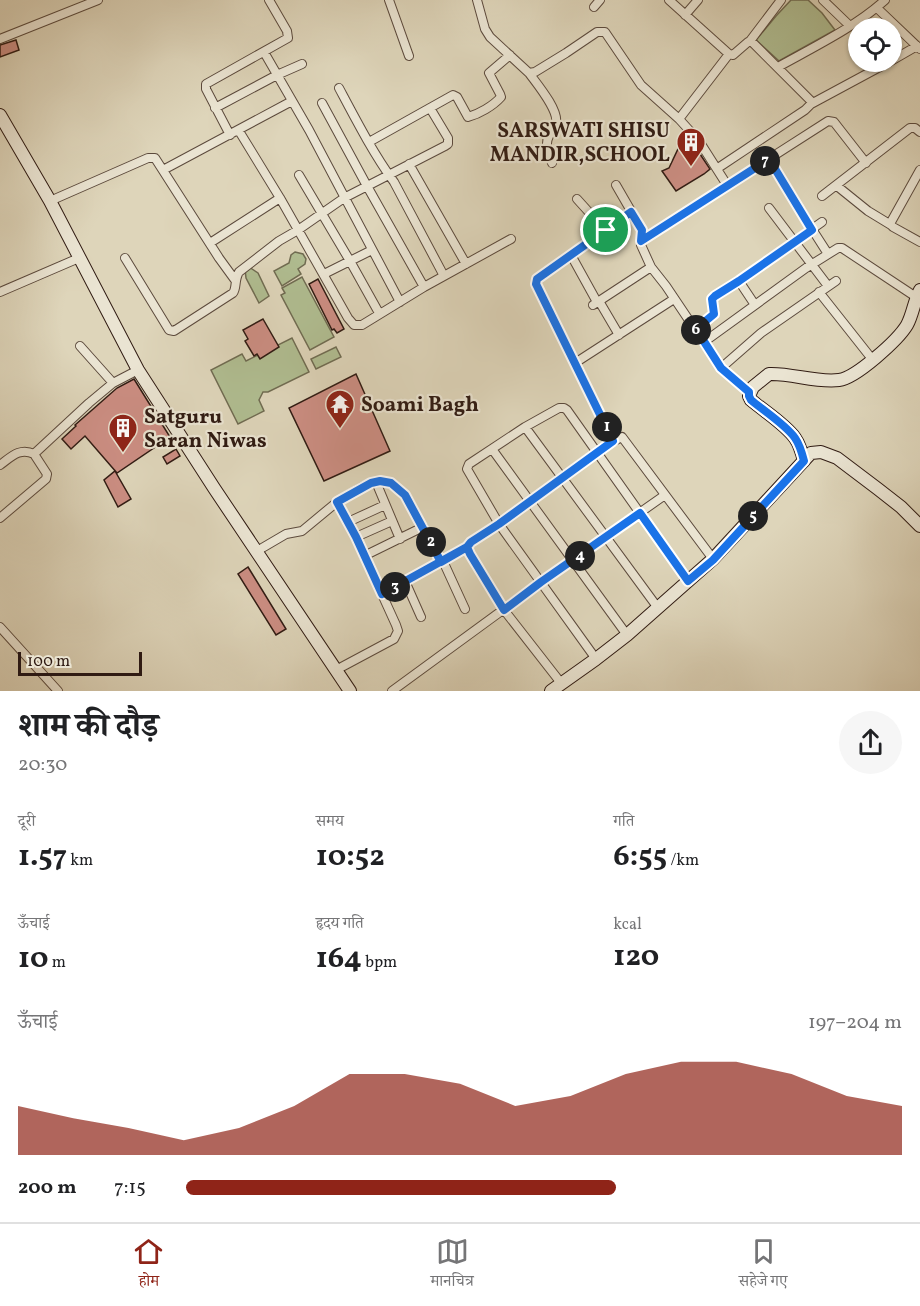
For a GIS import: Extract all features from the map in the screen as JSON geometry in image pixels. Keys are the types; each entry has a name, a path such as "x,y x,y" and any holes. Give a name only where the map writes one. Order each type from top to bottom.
{"street":[{"path":"0,39 98,0"},
{"path":"230,135 206,89 207,82 285,40 288,36 287,31 269,0"},
{"path":"389,0 409,56"},
{"path":"477,0 488,34 529,73 548,100 556,120 547,142 552,164"},
{"path":"594,7 600,0"},
{"path":"669,0 729,54 733,55 750,41 781,0"},
{"path":"685,15 698,0"},
{"path":"823,0 848,24"},
{"path":"862,18 885,0"},
{"path":"877,8 918,48 902,55"},
{"path":"778,68 848,27"},
{"path":"529,73 535,72 566,53 589,36 603,31 641,85 679,119 699,141 718,168 727,186"},
{"path":"750,41 809,98 811,104"},
{"path":"264,52 400,302"},
{"path":"679,119 729,54"},
{"path":"369,142 455,95 466,116 469,117 498,101 501,98 500,94 489,73 510,55"},
{"path":"215,108 302,64"},
{"path":"718,168 811,104 870,72"},
{"path":"339,88 394,182 444,276"},
{"path":"163,170 292,101"},
{"path":"322,103 424,287"},
{"path":"125,258 171,332 176,330 233,293 235,279 242,268 279,241 344,198 448,144 430,108"},
{"path":"0,115 50,201 138,370 350,691"},
{"path":"641,241 830,120 866,163"},
{"path":"822,196 910,128 915,128 920,132"},
{"path":"239,131 354,325 362,325 424,287 511,239"},
{"path":"50,201 148,158 156,158 219,258 235,279"},
{"path":"769,159 828,254"},
{"path":"409,165 466,264"},
{"path":"891,225 892,219 920,170"},
{"path":"298,175 379,314"},
{"path":"616,185 642,230 642,249 651,267 721,368 749,392 751,400 790,432 800,448 804,461"},
{"path":"837,186 868,211 920,242"},
{"path":"210,243 280,198"},
{"path":"577,199 606,230"},
{"path":"769,208 828,286"},
{"path":"613,441 536,284 537,279 631,212"},
{"path":"696,329 714,314 712,299 715,296 822,222"},
{"path":"704,342 836,249 842,248 918,293 906,326 889,345 853,375 839,380 821,380 769,374 756,383 749,392"},
{"path":"324,274 372,250"},
{"path":"571,255 596,303 620,335"},
{"path":"0,292 79,258"},
{"path":"596,303 651,267"},
{"path":"721,368 761,333 836,280"},
{"path":"739,281 755,305"},
{"path":"819,292 872,359"},
{"path":"575,363 674,299"},
{"path":"80,346 113,383"},
{"path":"34,454 113,383 138,370"},
{"path":"596,659 499,524 466,468 469,464 525,427 559,408 565,408 688,581"},
{"path":"525,427 658,608"},
{"path":"382,594 467,547 621,437 624,438 713,560"},
{"path":"492,449 627,635"},
{"path":"0,465 18,452 26,451 34,454 47,474 45,481 0,518"},
{"path":"467,547 504,610 556,687 627,635 713,560 811,453 825,453 837,458 901,507 920,526"},
{"path":"257,551 286,534 304,529 337,502 362,487 376,482 391,483 405,495 442,561 465,609"},
{"path":"376,482 400,539"},
{"path":"392,691 665,495"},
{"path":"336,670 394,639 398,631 356,537 337,502"},
{"path":"348,522 385,505"},
{"path":"356,537 392,521"},
{"path":"364,556 423,528"},
{"path":"405,581 421,617"},
{"path":"0,627 58,691"}],"green space":[{"path":"791,0 808,0 835,30 779,61 756,40"},
{"path":"295,252 303,254 306,259 305,264 298,269 301,274 282,286 274,271 289,263 291,255"},
{"path":"249,267 258,273 269,296 259,303 246,278 245,269"},
{"path":"302,277 334,337 310,350 281,295 285,293 282,288"},
{"path":"292,338 309,372 268,392 263,392 259,400 264,411 238,424 211,370 242,354 246,361"},
{"path":"336,347 341,357 316,369 311,359"}],"building":[{"path":"16,40 19,50 0,57 0,45"},
{"name":"SARSWATI SHISU MANDIR,SCHOOL","path":"694,145 710,169 676,191 662,171 669,168 678,149"},
{"path":"318,279 344,329 337,333 334,329 332,330 309,284"},
{"path":"263,319 279,347 260,359 257,354 254,356 245,341 248,339 243,330"},
{"name":"Soami Bagh","path":"356,374 390,451 324,481 289,408"},
{"name":"Satguru Saran Niwas","path":"134,379 170,437 117,473 85,436 71,449 62,439 117,388"},
{"path":"176,449 180,456 167,464 163,457"},
{"path":"115,471 131,499 118,507 104,480"},
{"path":"248,567 286,629 276,635 238,574"}],"place":[{"name":"SARSWATI SHISU MANDIR,SCHOOL","path":"691,168"},
{"name":"Soami Bagh","path":"340,430"},
{"name":"Satguru Saran Niwas","path":"123,454"}],"route":[{"path":"606,230 537,279 536,284 613,441 467,547 441,562 405,495 391,483 380,481 371,483 337,502 382,594 443,561 467,547 504,610 640,513 688,581 713,560 804,461 800,448 790,432 751,400 749,392 721,368 696,329 714,314 712,299 715,296 812,230 769,159 641,241 641,226 631,212 606,230"}]}
